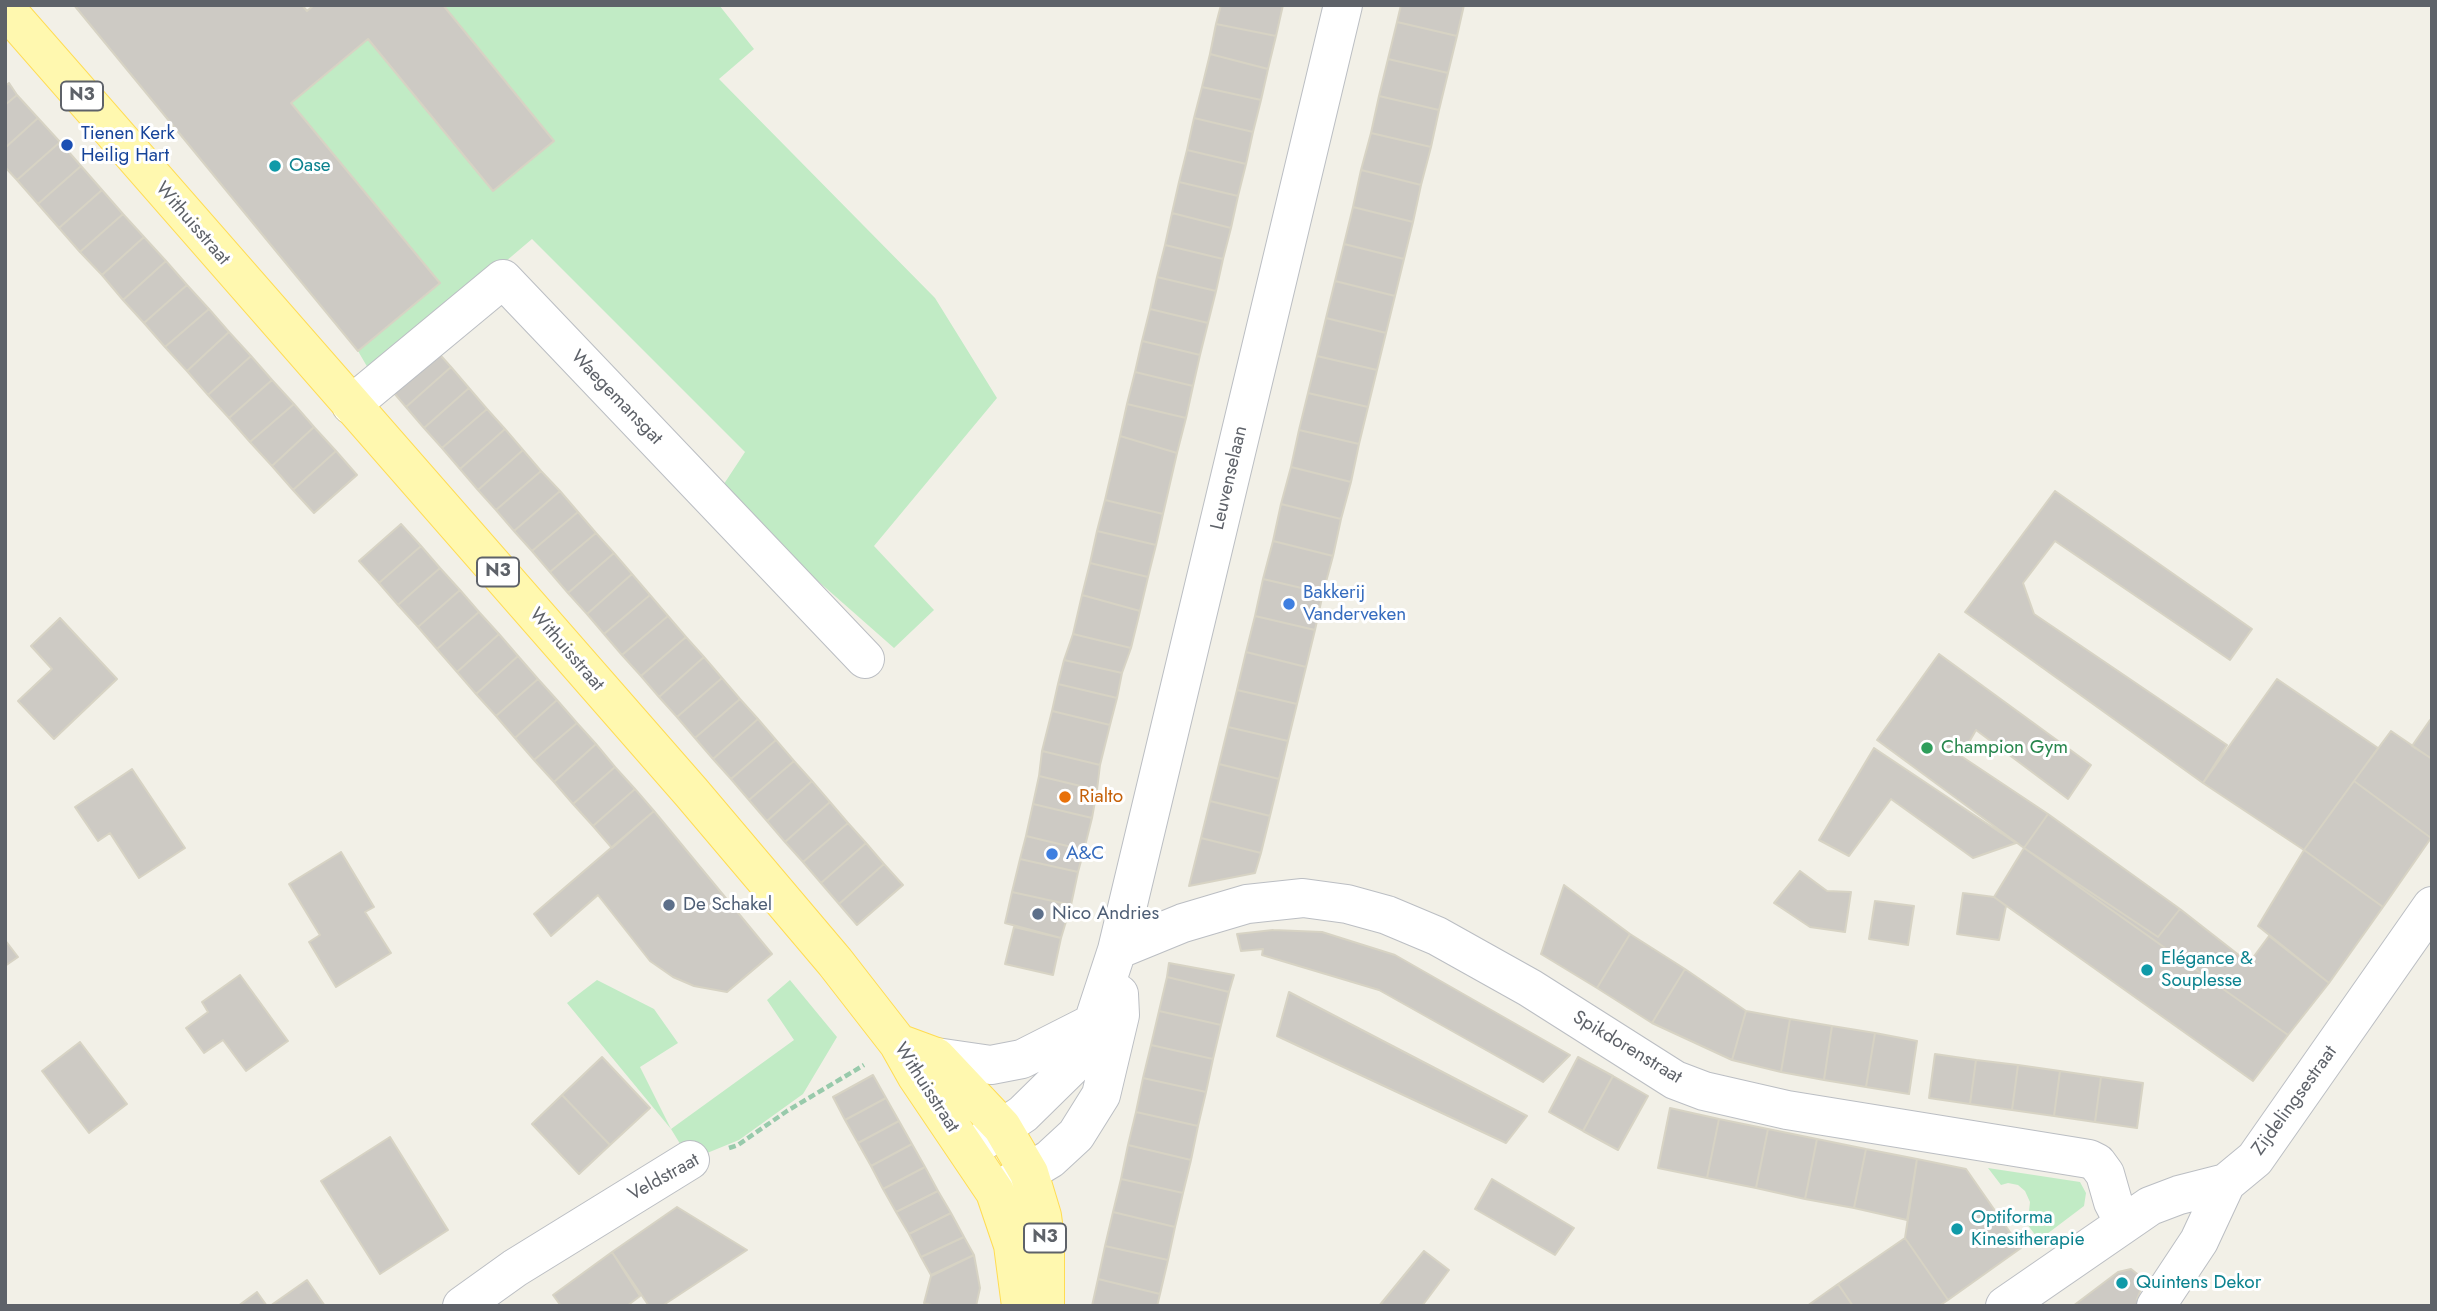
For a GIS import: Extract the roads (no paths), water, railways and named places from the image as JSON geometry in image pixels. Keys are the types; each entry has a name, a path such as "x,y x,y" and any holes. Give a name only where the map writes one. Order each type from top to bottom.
{"main road":[{"name":"Withuisstraat","path":"5,8 691,792 835,962 885,1052 916,1075 968,1151"},
{"name":"N3","path":"885,1052 936,1057 1002,1127 1029,1173 1042,1216 1045,1238 1045,1306"},
{"name":"N3","path":"968,1151 995,1192 1013,1245 1021,1306"}],"street":[{"name":"Leuvenselaan","path":"968,1151 1023,1114 1076,1062 1093,1023 1117,950 1343,5"},
{"name":"Waegemansgat","path":"351,405 503,279 865,659"},
{"name":"Spikdorenstraat","path":"1117,950 1183,923 1247,904 1303,898 1347,904 1387,915 1437,936 1530,988 1675,1080 1704,1091 1787,1110 2089,1159 2097,1163 2105,1174 2113,1202 2124,1223"},
{"name":"Zijdelingsestraat","path":"2005,1306 2150,1206 2179,1195 2226,1184 2255,1159 2432,906"},
{"name":"Leuvenselaan","path":"995,1192 1029,1173 1076,1135 1101,1095 1120,1015 1117,950"},
{"path":"936,1057 991,1065 1022,1059 1093,1023"},
{"name":"Veldstraat","path":"462,1306 516,1268 690,1160"},
{"path":"2155,1306 2199,1241 2226,1184"}],"place":[{"name":"Tienen Kerk Heilig Hart","path":"67,145"},
{"name":"Oase","path":"275,166"},
{"name":"Bakkerij Vanderveken","path":"1289,604"},
{"name":"Champion Gym","path":"1927,748"},
{"name":"Rialto","path":"1065,797"},
{"name":"A&C","path":"1052,854"},
{"name":"De Schakel","path":"669,905"},
{"name":"Nico Andries","path":"1038,914"},
{"name":"Elégance & Souplesse","path":"2147,970"},
{"name":"Optiforma Kinesitherapie","path":"1957,1229"},
{"name":"Quintens Dekor","path":"2122,1283"}]}
